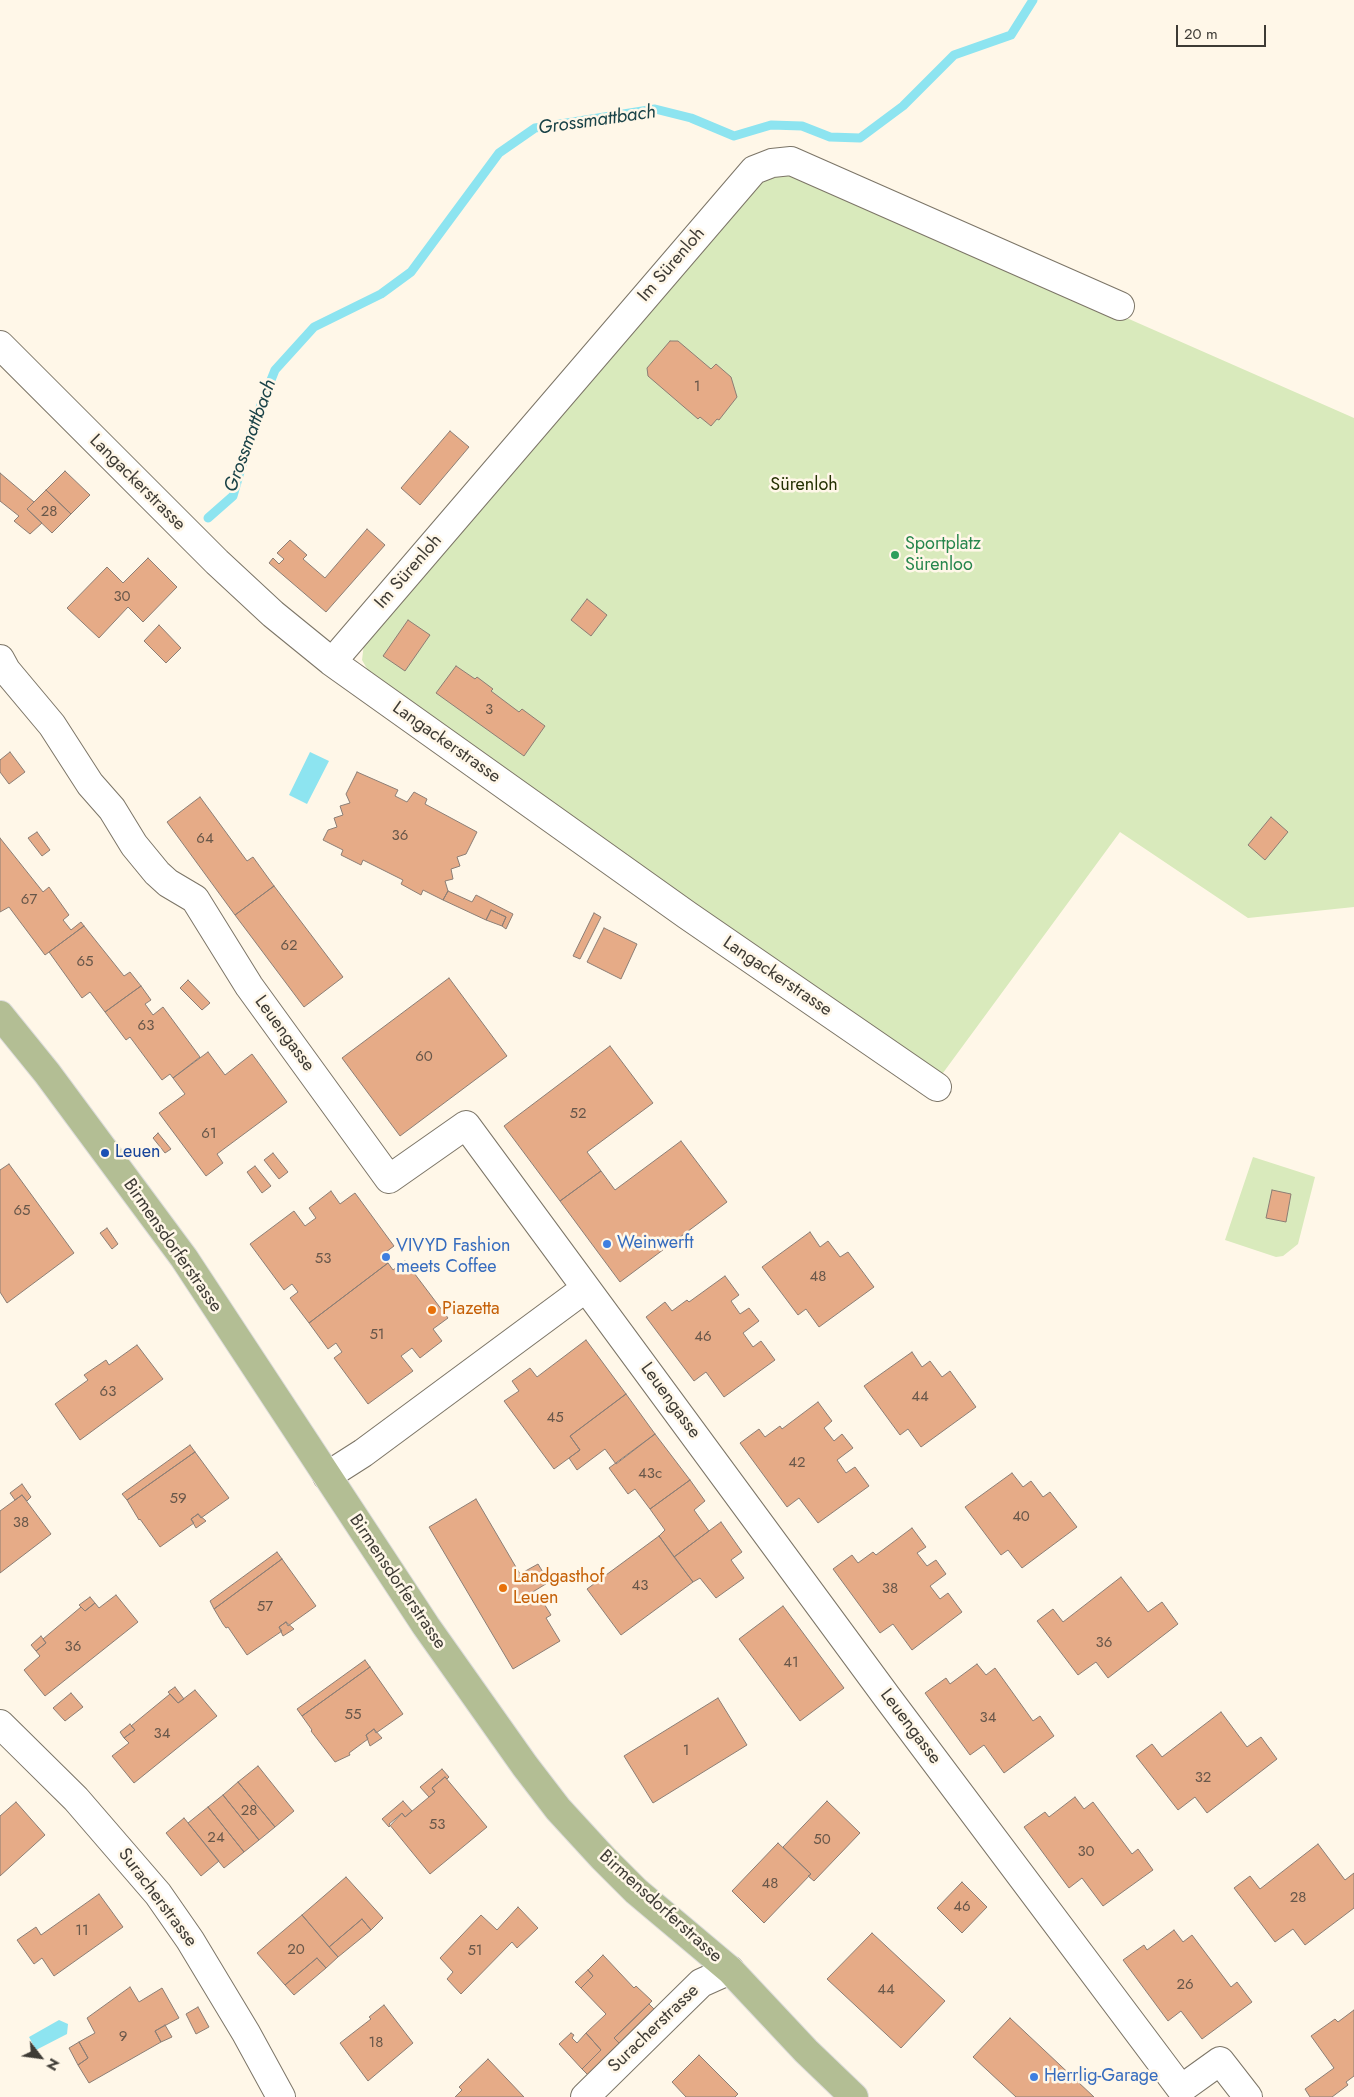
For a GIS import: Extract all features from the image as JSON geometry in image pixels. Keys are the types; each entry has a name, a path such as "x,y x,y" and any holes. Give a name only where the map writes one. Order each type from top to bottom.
{"main road":[{"name":"Birmensdorferstrasse","path":"0,1015 47,1073 184,1258 483,1709 558,1809 636,1891 730,1970 806,2051 854,2097"}],"street":[{"name":"Im Sürenloh","path":"332,662 754,170 772,163 791,161 1120,306"},
{"name":"Langackerstrasse","path":"0,345 217,562 273,614 332,662 687,915 938,1087"},
{"name":"Leuengasse","path":"0,659 6,670 52,725 90,784 112,809 134,845 157,873 168,883 195,899 249,986 389,1178 466,1126 1181,2089 1220,2061 1248,2097"},
{"path":"327,1476 363,1453 586,1288"},
{"name":"Suracherstrasse","path":"0,1724 76,1800 158,1894 190,1940 236,2016 281,2097"},
{"name":"Suracherstrasse","path":"585,2097 701,1983 730,1970"}],"green space":[{"name":"Sportplatz Sürenloo","path":"788,169 1354,418 1354,907 1248,918 1120,832 940,1077 380,683 370,674 362,660 364,644 761,175"},
{"path":"1253,1157 1315,1177 1298,1244 1283,1256 1276,1257 1225,1240"}],"water":[{"path":"310,752 329,761 307,804 289,795"},
{"path":"59,2020 68,2024 67,2034 36,2050 29,2037"}],"building":[{"path":"670,341 678,341 711,369 716,364 731,377 737,397 719,420 717,419 711,426 700,417 698,419 648,376 647,368"},
{"path":"450,431 469,447 420,505 401,488"},
{"path":"65,471 90,495 71,514 46,490"},
{"path":"0,473 34,502 27,509 42,523 30,534 14,521 19,516 0,501"},
{"path":"46,490 71,514 52,533 27,509"},
{"path":"367,529 385,545 326,612 269,563 273,558 279,564 284,559 277,553 290,540 307,555 303,559 325,578"},
{"path":"148,558 177,587 143,622 128,607 99,638 67,608 107,567 123,583"},
{"path":"587,599 607,615 591,636 571,620"},
{"path":"408,620 430,635 405,671 383,656"},
{"path":"159,625 181,648 166,663 144,641"},
{"path":"456,666 475,679 477,677 493,689 491,691 519,712 522,709 545,726 524,756 436,693"},
{"path":"10,752 25,772 9,784 0,772 0,760"},
{"path":"357,772 398,790 395,796 407,802 414,792 427,799 425,804 477,832 466,854 457,857 460,866 451,869 453,879 445,881 448,891 443,900 423,890 421,895 401,884 403,880 363,860 361,865 341,855 343,850 323,840 328,830 337,827 334,818 343,815 340,806 350,803 346,794"},
{"path":"200,797 247,861 253,857 274,886 235,915 167,822"},
{"path":"1271,817 1288,832 1265,860 1248,845"},
{"path":"37,832 50,850 42,856 28,838"},
{"path":"0,838 43,892 49,887 69,915 63,920 71,930 81,922 84,926 45,955 9,907 0,912"},
{"path":"274,886 343,977 304,1007 235,915"},
{"path":"448,891 472,902 476,895 513,914 506,929 502,926 506,917 491,910 486,920 443,900"},
{"path":"491,910 506,917 502,926 486,920"},
{"path":"594,913 601,917 580,959 573,956"},
{"path":"84,926 124,976 130,972 141,986 105,1012 90,992 82,998 49,952"},
{"path":"604,928 637,944 621,979 587,962"},
{"path":"449,978 507,1056 400,1136 342,1058"},
{"path":"188,980 210,1003 202,1010 180,988"},
{"path":"141,986 151,1000 145,1004 153,1015 163,1007 200,1057 173,1078 170,1074 162,1080 130,1037 126,1040 105,1012"},
{"path":"610,1046 653,1103 587,1152 601,1171 560,1201 504,1126"},
{"path":"208,1052 225,1075 252,1054 287,1102 217,1154 223,1163 206,1176 159,1113 185,1094 173,1078"},
{"path":"158,1133 171,1149 165,1153 153,1138"},
{"path":"681,1141 727,1202 620,1282 560,1201 601,1171 615,1190"},
{"path":"273,1153 288,1172 279,1179 264,1160"},
{"path":"9,1164 74,1253 7,1303 0,1292 0,1170"},
{"path":"255,1166 271,1186 262,1193 247,1172"},
{"path":"1272,1190 1291,1194 1286,1222 1266,1218"},
{"path":"331,1191 340,1204 355,1193 394,1246 382,1255 388,1263 309,1323 290,1298 298,1292 292,1284 284,1290 250,1244 294,1211 305,1226 316,1218 309,1208"},
{"path":"107,1228 118,1244 112,1249 100,1233"},
{"path":"810,1232 820,1247 828,1241 840,1257 848,1252 874,1287 819,1327 806,1309 798,1315 762,1267"},
{"path":"405,1261 448,1318 433,1329 442,1341 420,1358 412,1348 401,1356 413,1371 368,1404 334,1358 342,1352 336,1343 328,1349 309,1323 388,1263 393,1270"},
{"path":"725,1276 739,1295 731,1301 740,1314 749,1308 759,1321 743,1333 753,1347 761,1341 775,1360 724,1397 706,1372 694,1381 646,1317 665,1302 672,1311 687,1300 689,1302"},
{"path":"586,1340 626,1394 570,1436 580,1450 554,1469 504,1401 519,1391 512,1381 530,1368 537,1377"},
{"path":"137,1345 163,1379 80,1440 55,1404 88,1380 84,1375 106,1360 109,1365"},
{"path":"912,1352 922,1367 930,1361 942,1377 950,1371 976,1407 921,1447 908,1429 900,1435 864,1386"},
{"path":"626,1394 655,1434 616,1464 605,1449 577,1470 569,1458 580,1450 570,1436"},
{"path":"818,1402 832,1421 824,1428 834,1441 842,1434 853,1448 837,1460 846,1473 855,1467 869,1486 818,1523 799,1498 787,1507 740,1443 759,1429 765,1437 780,1426 782,1429"},
{"path":"655,1434 690,1480 650,1509 635,1489 628,1494 609,1468"},
{"path":"190,1445 195,1452 127,1500 122,1494"},
{"path":"195,1452 229,1498 201,1518 198,1514 191,1519 194,1523 160,1547 139,1520 127,1500"},
{"path":"1012,1473 1023,1487 1031,1481 1043,1497 1050,1492 1077,1527 1022,1568 1008,1550 1001,1555 965,1507"},
{"path":"690,1480 705,1501 694,1510 709,1531 674,1557 659,1536 665,1530 650,1509"},
{"path":"22,1484 31,1497 27,1501 22,1495 15,1500 10,1493"},
{"path":"22,1495 51,1534 0,1573 0,1511"},
{"name":"Landgasthof Leuen","path":"476,1499 520,1574 538,1564 549,1582 531,1593 533,1597 538,1594 551,1615 546,1618 560,1641 513,1669 429,1527"},
{"path":"198,1514 206,1521 196,1528 191,1519"},
{"path":"721,1522 742,1552 731,1560 744,1578 716,1598 700,1578 693,1582 674,1557"},
{"path":"912,1528 926,1547 917,1553 927,1566 936,1560 946,1574 930,1586 940,1599 948,1593 962,1612 912,1650 893,1624 880,1633 833,1569 852,1555 858,1563 873,1552 876,1555"},
{"path":"659,1536 693,1582 621,1635 587,1589"},
{"path":"277,1552 282,1559 214,1609 210,1601"},
{"path":"282,1559 316,1606 288,1626 286,1622 279,1627 282,1631 247,1655 214,1609"},
{"path":"1121,1577 1148,1612 1162,1602 1178,1624 1108,1678 1096,1662 1078,1675 1037,1621 1053,1609 1063,1622"},
{"path":"116,1595 138,1622 45,1696 24,1670 40,1656 36,1651 46,1643 43,1639 81,1607 85,1611 95,1603 99,1608"},
{"path":"90,1597 95,1603 85,1611 79,1605"},
{"path":"783,1606 844,1688 800,1721 739,1639"},
{"path":"286,1622 294,1629 283,1636 279,1627"},
{"path":"41,1636 46,1643 36,1651 31,1645"},
{"path":"365,1660 370,1667 302,1716 297,1709"},
{"path":"977,1664 986,1675 995,1668 1033,1721 1040,1716 1054,1736 1004,1773 984,1745 970,1755 925,1693 946,1678 950,1684"},
{"path":"370,1667 403,1714 376,1733 374,1729 366,1735 368,1739 349,1753 350,1755 335,1762 302,1716"},
{"path":"175,1687 184,1699 178,1703 168,1692"},
{"path":"195,1690 217,1716 134,1783 112,1756 129,1743 124,1738 135,1730 131,1726 170,1694 178,1703"},
{"path":"71,1693 83,1707 65,1721 53,1708"},
{"path":"718,1698 747,1745 653,1803 624,1756"},
{"path":"1221,1712 1247,1747 1261,1737 1277,1759 1207,1813 1195,1797 1178,1810 1136,1756 1152,1744 1162,1757"},
{"path":"130,1724 135,1730 124,1738 120,1732"},
{"path":"374,1729 382,1738 370,1746 366,1735"},
{"path":"258,1766 294,1811 275,1827 238,1782"},
{"path":"442,1769 449,1777 447,1779 445,1777 432,1788 435,1792 429,1797 420,1787"},
{"path":"445,1777 487,1827 430,1874 389,1824 402,1813 405,1817 435,1792 432,1788"},
{"path":"238,1782 275,1827 259,1840 223,1795"},
{"path":"223,1795 259,1840 244,1852 208,1807"},
{"path":"1075,1797 1084,1809 1093,1802 1132,1854 1138,1849 1153,1870 1103,1906 1082,1878 1069,1888 1024,1827 1045,1812 1049,1817"},
{"path":"403,1801 412,1811 405,1817 402,1813 389,1827 382,1819"},
{"path":"827,1801 860,1833 814,1881 808,1876 811,1874 783,1847"},
{"path":"16,1802 45,1835 0,1876 0,1816"},
{"path":"208,1807 244,1852 224,1868 188,1823"},
{"path":"184,1818 219,1861 201,1876 166,1833"},
{"path":"778,1843 811,1874 764,1923 732,1891"},
{"path":"1318,1844 1345,1880 1354,1873 1354,1908 1305,1945 1293,1929 1275,1942 1234,1888 1250,1876 1260,1889"},
{"path":"346,1877 383,1918 371,1930 362,1919 329,1947 302,1915"},
{"path":"962,1882 987,1907 962,1933 937,1908"},
{"path":"99,1894 123,1927 54,1976 42,1958 34,1964 17,1940 36,1927 41,1935"},
{"path":"518,1907 538,1928 517,1948 512,1942 461,1994 447,1979 453,1972 440,1958 481,1915 497,1930"},
{"path":"302,1915 338,1957 326,1968 317,1958 285,1985 257,1953"},
{"path":"362,1919 371,1930 338,1957 329,1947"},
{"path":"1174,1930 1183,1942 1192,1935 1231,1987 1237,1982 1252,2002 1202,2039 1181,2011 1168,2021 1123,1960 1144,1945 1147,1950"},
{"path":"872,1933 945,2001 901,2048 827,1979"},
{"path":"603,1955 634,1988 636,1986 652,2001 614,2038 625,2049 593,2080 582,2069 601,2050 586,2033 606,2014 581,1988 593,1976 588,1970"},
{"path":"317,1958 326,1968 294,1995 285,1985"},
{"path":"588,1970 593,1976 581,1988 575,1982"},
{"path":"130,1987 139,2002 162,1988 179,2018 155,2031 161,2042 89,2083 78,2065 88,2058 79,2042 95,2033 87,2018"},
{"path":"649,2004 660,2015 625,2049 614,2038"},
{"path":"384,2005 413,2043 368,2081 340,2043 371,2019 369,2017"},
{"path":"198,2007 209,2027 196,2034 186,2014"},
{"path":"1354,2010 1354,2076 1346,2082 1348,2085 1332,2097 1310,2097 1305,2089 1334,2068 1311,2036 1335,2019 1338,2022"},
{"name":"Herrlig-Garage","path":"1010,2018 1094,2097 1016,2097 973,2057"},
{"path":"165,2025 172,2037 161,2042 155,2031"},
{"path":"571,2033 574,2035 572,2038 577,2043 586,2033 601,2050 582,2069 559,2044"},
{"path":"79,2042 88,2058 78,2065 69,2048"},
{"path":"699,2055 738,2094 735,2097 686,2097 672,2082"},
{"path":"488,2059 524,2097 455,2097 462,2090 459,2087"}],"waterway":[{"name":"Grossmattbach","path":"208,518 233,496 255,420 275,370 314,327 381,294 411,272 499,153 535,128 655,109 691,118 734,136 771,125 802,126 830,137 860,138 903,106 954,55 1011,35 1033,0"}],"place":[{"name":"Sportplatz Sürenloo","path":"895,555"},
{"name":"Leuen","path":"105,1153"},
{"name":"Weinwerft","path":"607,1244"},
{"name":"VIVYD Fashion meets Coffee","path":"386,1257"},
{"name":"Piazetta","path":"432,1310"},
{"name":"Landgasthof Leuen","path":"503,1588"},
{"name":"Herrlig-Garage","path":"1034,2077"}],"park label":[{"name":"Sürenloh","path":"804,486"}]}
